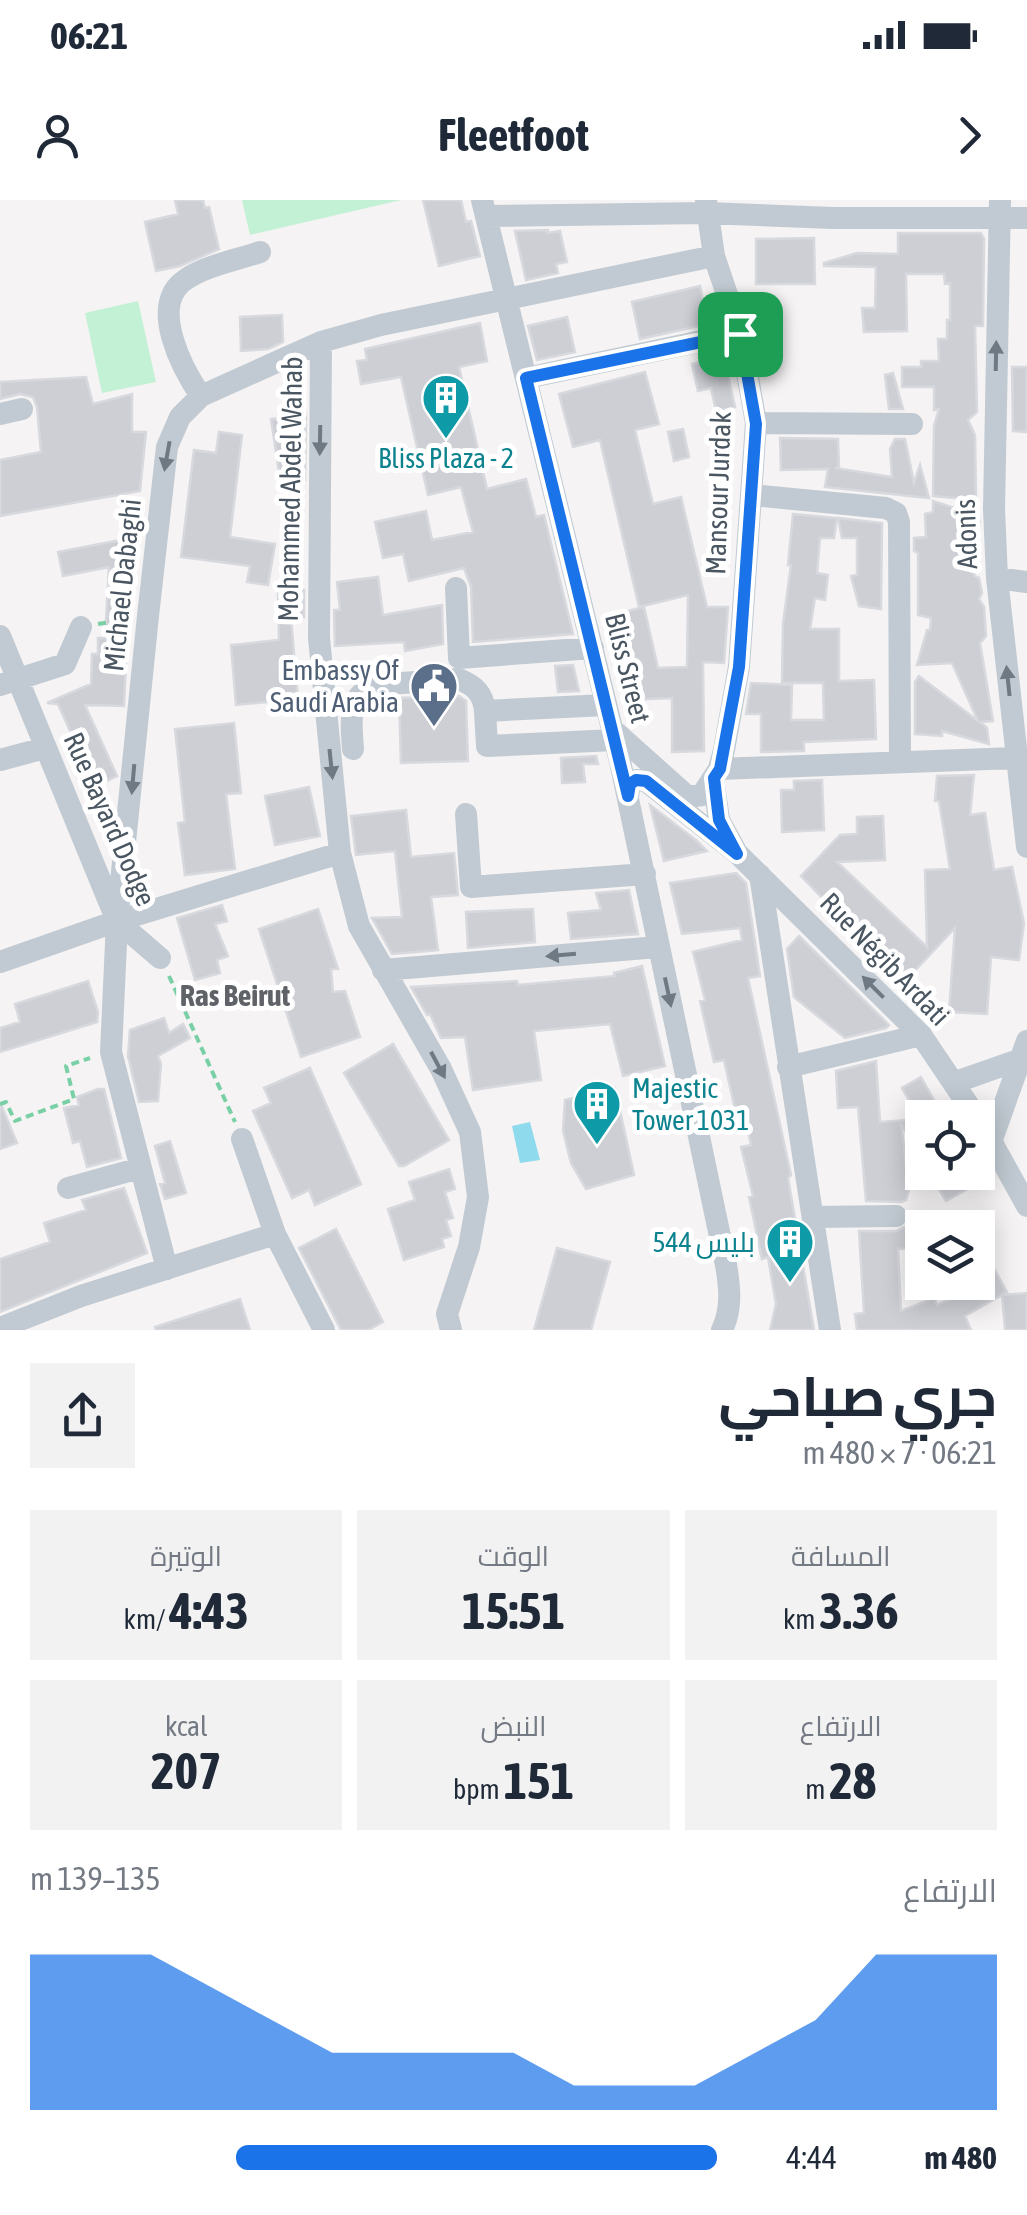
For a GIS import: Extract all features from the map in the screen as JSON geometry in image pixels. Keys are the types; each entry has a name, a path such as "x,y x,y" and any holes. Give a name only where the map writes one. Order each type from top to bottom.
{"street":[{"name":"Mansour Jurdak","path":"706,206 714,256 740,334 756,424 739,667 716,774 719,820 737,854"},
{"path":"484,208 999,208 1027,218"},
{"name":"Bliss Street","path":"484,208 645,874 726,1265 729,1300 722,1330"},
{"name":"Adonis","path":"999,208 994,509 997,578 1027,847"},
{"path":"201,396 176,354 172,300 176,287 186,278 260,252"},
{"name":"Mohammed Abdel Wahab","path":"451,1330 448,1314 454,1285 470,1247 478,1198 470,1132 441,1069 359,926 340,853 318,638 321,342 381,325 714,256"},
{"path":"526,378 740,334"},
{"name":"Michael Dabaghi","path":"166,1269 111,1052 117,922 167,447 180,417 201,396 321,342"},
{"path":"756,424 912,424"},
{"path":"752,495 886,508 896,514 900,762"},
{"path":"997,578 1027,582"},
{"path":"456,588 459,658 517,644 592,648"},
{"path":"9,682 65,664 81,627"},
{"name":"Rue Bayard Dodge","path":"0,636 9,682 45,748 117,922 160,958"},
{"path":"353,749 354,702 361,692 373,685 458,679 472,684 484,696 487,746 614,734 688,796 702,795 716,774 1016,758"},
{"path":"485,711 606,705"},
{"path":"0,760 45,748"},
{"name":"Rue Négib Ardati","path":"628,796 630,784 646,781 760,874 921,1035 966,1100"},
{"path":"466,814 471,888 645,874"},
{"path":"79,827 106,838 128,835"},
{"path":"1,959 340,853"},
{"path":"760,874 830,1330"},
{"path":"382,970 658,947"},
{"path":"788,1068 921,1035"},
{"path":"956,1082 1025,1053"},
{"path":"995,1132 1025,1053"},
{"path":"242,1139 275,1234 324,1330"},
{"name":"Rue Négib Ardati","path":"995,1147 1019,1174 1027,1206"},
{"path":"68,1188 140,1168"},
{"path":"814,1217 896,1216"},
{"path":"0,1328 41,1322 81,1296 275,1234"}],"path":[{"path":"81,627 148,616"},
{"path":"160,958 242,1139"},
{"path":"0,1104 6,1102 15,1121 74,1099 66,1066 111,1052"}],"green space":[{"path":"242,200 401,200 250,235"},
{"path":"138,301 156,382 102,393 85,313"}],"water":[{"path":"530,1122 540,1160 520,1163 512,1126"}],"building":[{"path":"175,200 203,200 205,208 209,207 219,249 180,266 156,271 145,222 178,214"},
{"path":"423,200 461,200 480,256 439,266"},
{"path":"515,231 560,231 567,262 556,264 558,273 526,280"},
{"path":"898,233 981,233 984,239 983,326 975,326 977,412 968,420 975,435 976,500 933,496 934,426 939,409 934,410 934,387 902,387 902,367 921,367 921,361 939,361 938,339 947,339 950,320 950,283 945,284 944,274 906,274 907,331 864,332 862,308 875,308 876,267 824,266 857,253 898,254"},
{"path":"814,238 815,284 756,284 756,239"},
{"path":"700,286 708,324 640,339 632,302"},
{"path":"282,315 283,342 268,349 241,351 240,317"},
{"path":"567,317 575,352 537,360 528,326"},
{"path":"480,323 487,361 459,367 487,489 526,479 536,517 544,515 573,634 473,642 471,587 464,568 409,581 403,554 383,558 375,522 426,511 432,540 473,532 461,487 428,495 401,377 361,384 357,361 367,360 365,349"},
{"path":"724,357 735,407 716,411 711,388 698,391 692,364"},
{"path":"1012,367 1027,367 1027,432 1013,431"},
{"path":"645,372 659,424 635,430 653,504 681,497 707,607 728,607 724,663 703,662 704,751 672,752 672,698 626,700 624,658 616,660 607,616 644,607 658,668 687,667 688,595 639,607 600,440 573,447 559,394"},
{"path":"893,373 903,409 889,409 885,375"},
{"path":"86,377 93,404 132,394 132,432 146,432 140,491 0,516 0,460 41,452 33,397 20,394 0,399 0,382"},
{"path":"306,414 305,481 281,485 271,419"},
{"path":"683,429 689,457 674,461 668,432"},
{"path":"219,432 242,435 230,537 275,544 268,585 247,582 250,566 181,557 194,450 216,453"},
{"path":"780,438 838,439 839,468 835,468 892,477 890,449 895,439 905,439 914,483 920,465 929,498 825,487 828,469 781,470"},
{"path":"933,501 979,516 974,576 979,578 979,599 984,607 986,636 980,643 993,721 980,722 987,728 989,744 942,731 942,736 915,734 915,682 919,676 978,721 952,663 917,665 931,618 918,615 918,553 914,551 914,538 926,537 925,514 933,512"},
{"path":"793,514 837,518 834,538 820,538 817,573 828,575 825,600 815,598 810,629 839,629 839,681 874,680 876,739 804,742 804,751 761,752 761,714 746,714 751,683 792,685 791,720 824,720 823,683 782,683"},
{"path":"838,518 882,523 881,609 859,606 851,576 857,575 857,538 842,538"},
{"path":"131,538 122,638 127,638 124,706 85,705 117,776 95,787 58,704 47,703 91,684 92,654 98,654 98,638 105,638 109,567 63,576 58,552"},
{"path":"378,577 383,615 442,605 443,644 405,651 404,642 335,646 334,610 340,610 337,582"},
{"path":"278,590 304,590 304,617 291,618 298,699 236,705 231,645 279,640"},
{"path":"573,665 579,691 558,692 555,666"},
{"path":"459,696 466,701 468,761 401,763 399,698"},
{"path":"234,723 241,793 226,794 235,869 185,875 178,823 185,822 175,729"},
{"path":"596,756 598,764 583,764 585,782 562,783 561,758"},
{"path":"974,775 970,815 985,813 994,870 1012,867 1024,923 1019,960 991,957 987,1014 949,1012 955,928 908,978 852,929 801,876 840,835 857,834 857,817 883,816 885,860 837,862 927,947 925,870 950,869 939,801 935,801 937,776"},
{"path":"822,780 824,830 782,832 781,790 794,790 794,781"},
{"path":"309,787 320,836 275,845 265,796"},
{"path":"650,805 697,841 707,851 664,861"},
{"path":"406,810 411,857 454,853 458,895 431,897 438,950 392,954 372,918 402,917 395,851 356,855 351,816"},
{"path":"736,873 746,883 760,976 748,978 791,1175 788,1178 814,1330 770,1330 776,1304 768,1257 762,1259 749,1197 753,1196 741,1147 751,1145 745,1116 737,1118 724,1060 714,1062 700,1001 705,1000 693,952 742,940 740,928 682,934 670,883"},
{"path":"629,890 638,934 571,939 568,913 601,910 596,893"},
{"path":"222,905 227,921 215,924 228,956 217,960 220,973 195,980 177,918"},
{"path":"318,909 338,969 331,969 333,992 345,991 360,1037 301,1057 259,929"},
{"path":"533,909 535,942 468,948 466,912"},
{"path":"799,936 889,1025 886,1028 845,1038 794,997 787,949"},
{"path":"642,966 665,1066 623,1076 610,1024 534,1031 541,1080 473,1090 465,1037 441,1038 411,987 517,981 518,985 615,976 614,973"},
{"path":"88,981 98,1012 97,1022 0,1052 0,1028 20,1022 15,1004"},
{"path":"164,1018 169,1033 183,1024 190,1038 158,1056 158,1101 139,1102 128,1056 130,1030"},
{"path":"393,1044 449,1140 404,1166 399,1166 344,1073"},
{"path":"876,1061 880,1122 905,1120 905,1130 901,1123 905,1190 909,1190 906,1200 866,1201 858,1107 838,1108 836,1071"},
{"path":"310,1068 361,1184 315,1205 309,1190 292,1198 253,1111 271,1103 264,1088"},
{"path":"921,1077 934,1100 909,1100 902,1088"},
{"name":"Majestic Tower 1031","path":"615,1088 634,1175 586,1189 571,1163 563,1131 565,1100"},
{"path":"104,1089 121,1158 87,1167 80,1141 73,1143 64,1108 79,1105 77,1097"},
{"path":"0,1102 17,1143 0,1149"},
{"path":"170,1141 186,1193 165,1199 155,1146"},
{"path":"449,1169 455,1189 445,1192 453,1218 446,1220 451,1236 442,1239 444,1247 404,1260 388,1209 415,1200 409,1182"},
{"path":"124,1188 147,1253 0,1312 0,1259 50,1242 44,1223 86,1210 82,1200"},
{"path":"940,1190 965,1190 946,1201"},
{"path":"905,1226 905,1249 898,1249 901,1311 929,1300 935,1300 937,1305 949,1300 993,1300 965,1316 971,1330 857,1330 855,1314 864,1313 859,1231 896,1231"},
{"path":"336,1229 383,1322 368,1330 341,1330 299,1248"},
{"path":"557,1248 610,1262 591,1330 534,1330"},
{"path":"995,1270 1007,1292 995,1299"},
{"path":"1027,1293 1027,1330 1005,1330 1002,1295"},
{"path":"240,1299 250,1330 156,1330 155,1327"}],"place":[{"name":"Bliss Plaza - 2","path":"446,440"},
{"name":"Embassy Of Saudi Arabia","path":"434,728"},
{"name":"Majestic Tower 1031","path":"597,1146"},
{"name":"بليس 544","path":"790,1284"}],"district":[{"name":"Ras Beirut","path":"235,995"}],"route":[{"path":"740,334 756,424 752,495 739,667 720,769 714,778 719,820 737,854 646,781 630,784 628,796 526,378 740,334"}]}
